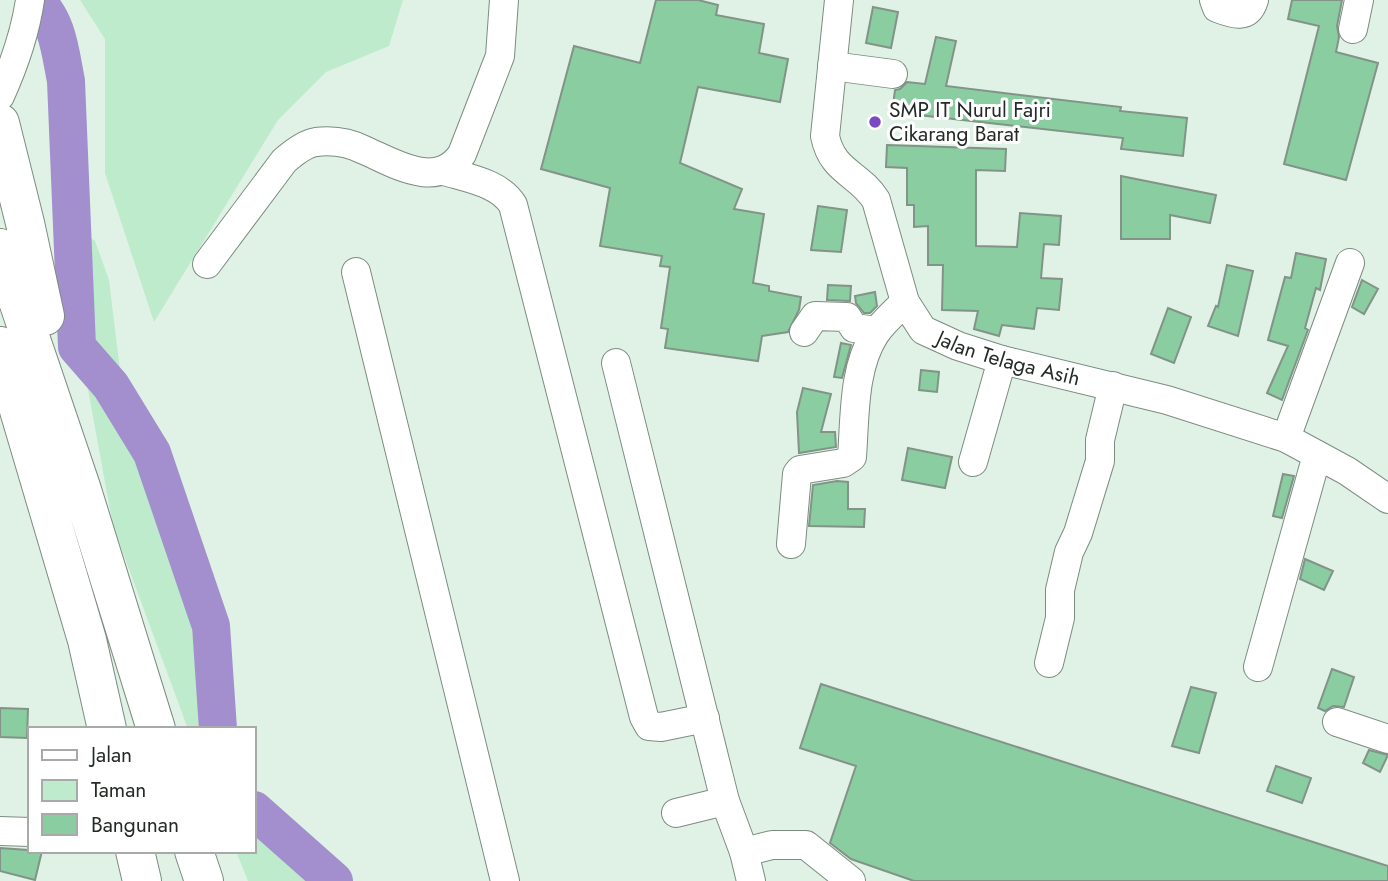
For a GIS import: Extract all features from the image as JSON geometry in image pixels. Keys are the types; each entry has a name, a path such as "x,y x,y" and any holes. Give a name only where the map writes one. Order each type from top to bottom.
{"highway":[{"path":"0,123 13,235 81,487 155,727"},
{"path":"0,346 87,639 107,727"},
{"path":"0,399 54,523"},
{"path":"135,853 142,881"},
{"path":"195,853 204,881"}],"street":[{"path":"207,264 284,161 299,149 315,142 345,143 407,170 434,173 452,166 462,154 500,56 504,0"},
{"name":"Jalan Telaga Asih","path":"839,0 825,136 827,148 840,168 871,192 876,200 905,302 923,330 958,346 1002,360 1167,400 1286,438 1347,471 1388,499"},
{"path":"1214,0 1217,8 1221,10 1244,14 1249,12 1254,0"},
{"path":"1353,29 1359,0"},
{"path":"0,96 13,66 28,12"},
{"path":"832,66 893,74"},
{"path":"444,171 497,189 507,194 513,205 644,717 649,726 661,727 705,718"},
{"path":"1286,438 1350,263"},
{"path":"356,272 505,881"},
{"path":"791,544 798,471 843,463 852,457 854,416 867,348 877,331 905,302"},
{"path":"804,332 815,316 830,315 847,317 854,328 877,331"},
{"path":"973,462 1002,360"},
{"path":"616,363 725,801 744,852 751,881"},
{"path":"1049,663 1060,618 1060,590 1069,552 1078,533 1100,461 1100,440 1113,386"},
{"path":"1258,667 1317,455"},
{"path":"1337,722 1388,739"},
{"path":"676,813 725,801"},
{"path":"0,831 28,832"},
{"path":"744,852 772,845 806,845 851,881"}],"green space":[{"path":"80,0 403,0 389,46 326,72 278,120 154,322 105,173 105,39"},
{"path":"64,218 95,241 109,280 123,395 188,594 203,727 187,727 113,526 78,335"},
{"path":"256,820 333,881 248,881 237,853 256,853"}],"building":[{"path":"656,0 698,0 718,5 716,15 764,24 759,53 788,59 780,102 698,87 680,163 742,189 734,209 764,214 753,283 769,286 769,291 801,297 799,310 788,332 762,336 758,361 665,348 668,329 661,328 670,267 660,266 662,256 600,246 610,188 541,169 574,46 640,63"},
{"path":"1292,0 1342,0 1336,52 1378,63 1346,180 1284,164 1319,26 1288,19"},
{"path":"873,7 898,12 891,48 866,43"},
{"path":"936,37 956,41 946,86 1121,107 1120,111 1187,118 1183,156 1121,149 1123,138 892,112 895,90 907,82 925,84"},
{"path":"887,145 1006,149 1005,171 976,170 976,246 1017,247 1020,213 1061,216 1059,245 1044,244 1041,278 1062,279 1059,310 1037,308 1034,329 1002,325 999,336 974,329 978,311 942,310 943,265 928,265 928,226 914,227 914,205 907,205 907,168 886,167"},
{"path":"1121,176 1216,195 1210,223 1170,215 1170,239 1121,239"},
{"path":"818,206 847,210 841,252 811,250"},
{"path":"1296,253 1326,259 1320,290 1316,288 1305,328 1308,330 1282,400 1267,393 1288,346 1268,340 1285,277 1291,278"},
{"path":"1227,265 1253,271 1238,336 1208,326 1216,306 1218,307"},
{"path":"1362,280 1378,289 1364,314 1352,307"},
{"path":"828,285 851,286 850,301 827,300"},
{"path":"875,292 877,306 870,313 864,313 856,303 855,296"},
{"path":"1168,308 1191,317 1174,363 1151,354"},
{"path":"841,343 851,345 842,378 834,377"},
{"path":"921,370 939,372 937,392 919,390"},
{"path":"803,388 831,394 821,432 835,432 836,447 799,453 797,412"},
{"path":"908,448 952,457 945,488 902,480"},
{"path":"1283,474 1294,476 1282,518 1273,516"},
{"path":"848,482 848,509 865,509 864,527 809,526 813,485"},
{"path":"1305,559 1333,571 1324,590 1300,579"},
{"path":"1332,669 1354,677 1344,707 1333,706 1325,711 1318,708"},
{"path":"821,684 1388,866 1388,881 914,881 851,859 830,843 856,766 800,748"},
{"path":"1191,687 1216,693 1199,753 1172,746"},
{"path":"0,708 28,709 27,738 0,737"},
{"path":"1369,750 1388,755 1380,772 1363,763"},
{"path":"1276,766 1311,778 1302,803 1267,791"},
{"path":"0,848 42,853 35,880 0,871"}],"waterway":[{"path":"35,0 43,8 53,27 66,81 77,347 111,386 152,453 211,626 218,727"},
{"path":"256,812 334,881"}],"place":[{"name":"SMP IT Nurul Fajri Cikarang Barat","path":"875,122"}]}
